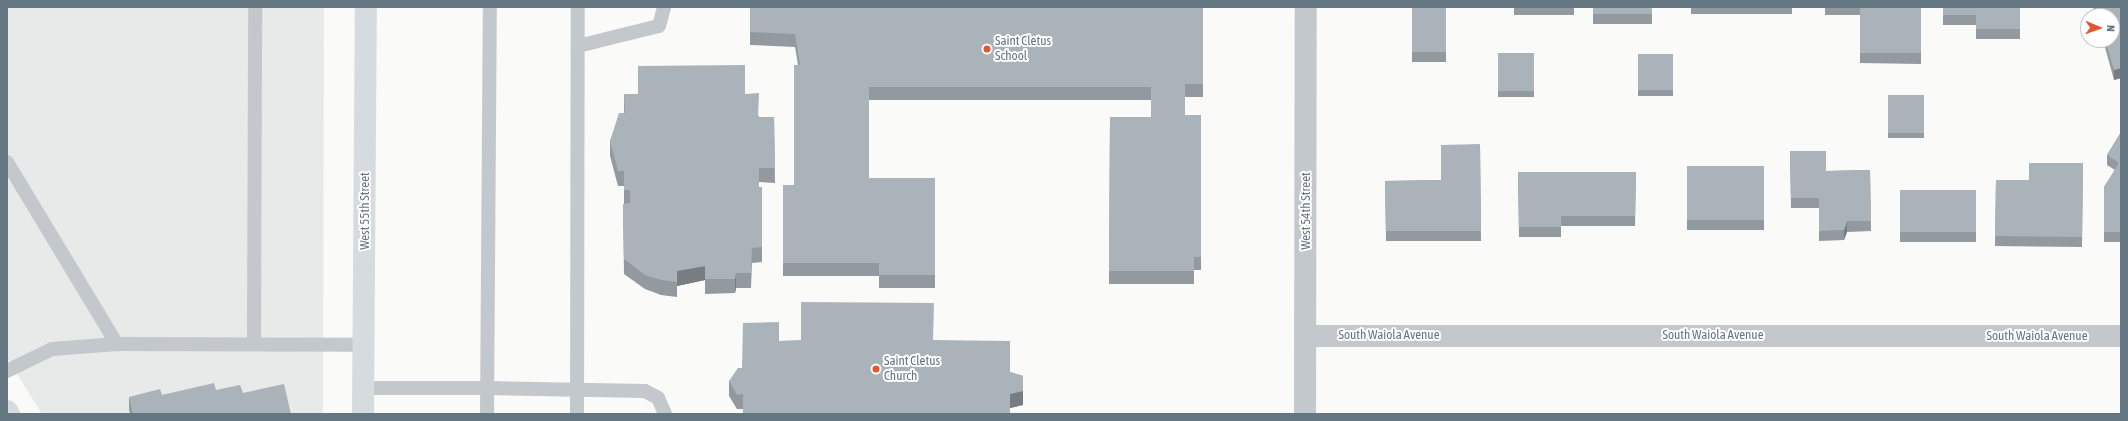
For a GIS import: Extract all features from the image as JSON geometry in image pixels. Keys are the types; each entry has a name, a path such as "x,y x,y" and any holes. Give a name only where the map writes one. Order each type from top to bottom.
{"main road":[{"name":"West 55th Street","path":"363,414 366,7"},
{"path":"7,410 9,414"}],"street":[{"name":"West 54th Street","path":"1305,414 1306,7"},
{"name":"South Waiola Avenue","path":"1306,336 2121,336"}],"lane":[{"path":"254,344 255,7"},
{"path":"487,414 490,7"},
{"path":"577,414 578,7"},
{"path":"578,46 659,26 664,7"},
{"path":"7,162 117,344"},
{"path":"7,371 52,349 117,344 364,345"},
{"path":"364,388 488,388 645,391 658,398 665,414"}],"shaded area":[{"path":"7,7 324,7 323,414 42,414 7,358"}],"building":[{"name":"Saint Cletus School","path":"750,7 1203,7 1203,84 1185,84 1185,115 1201,115 1201,257 1194,257 1194,271 1109,271 1110,117 1151,117 1151,87 869,87 869,178 935,178 935,275 879,275 879,263 783,263 783,185 794,185 794,65 800,65 795,34 750,32"},
{"path":"1412,7 1446,7 1446,52 1412,52"},
{"path":"1593,7 1652,7 1652,14 1593,14"},
{"path":"1860,7 1921,7 1921,53 1860,53"},
{"path":"1943,7 2020,7 2020,29 1976,29 1976,15 1943,15"},
{"path":"2121,7 2121,68 2114,70 2107,48 2120,48 2120,8 2096,8"},
{"path":"1498,53 1534,53 1534,91 1498,91"},
{"path":"1638,54 1673,54 1673,90 1638,90"},
{"path":"745,65 745,94 759,93 758,117 774,117 775,168 759,168 759,187 762,187 762,247 752,248 751,273 736,273 735,279 705,279 705,266 677,271 677,282 661,280 645,275 624,259 623,204 630,203 630,190 624,190 624,171 618,171 610,141 619,113 625,113 624,94 638,94 638,66"},
{"path":"1888,95 1924,95 1924,133 1888,133"},
{"path":"2121,132 2121,232 2104,232 2104,187 2119,163 2107,155"},
{"path":"1480,144 1481,231 1386,231 1385,181 1441,180 1441,145"},
{"path":"1790,151 1826,151 1826,171 1870,170 1871,221 1847,221 1844,230 1819,231 1819,198 1791,198"},
{"path":"2029,163 2083,163 2082,237 1995,236 1996,180 2029,180"},
{"path":"1687,166 1764,166 1764,220 1687,220"},
{"path":"1518,172 1636,172 1635,216 1561,216 1561,227 1519,227"},
{"path":"1900,190 1976,190 1976,232 1900,232"},
{"name":"Saint Cletus Church","path":"801,302 934,303 933,340 1010,341 1010,372 1023,376 1023,391 1010,394 1010,414 743,414 743,394 737,395 729,381 738,368 742,368 743,323 779,322 779,341 801,340"},
{"path":"214,383 216,390 240,385 243,393 284,384 291,414 133,414 129,397 160,389 162,395"},
{"path":"1719,413 1787,414 1719,414"}],"place":[{"name":"Saint Cletus School","path":"987,49"},
{"name":"Saint Cletus Church","path":"876,369"}]}
